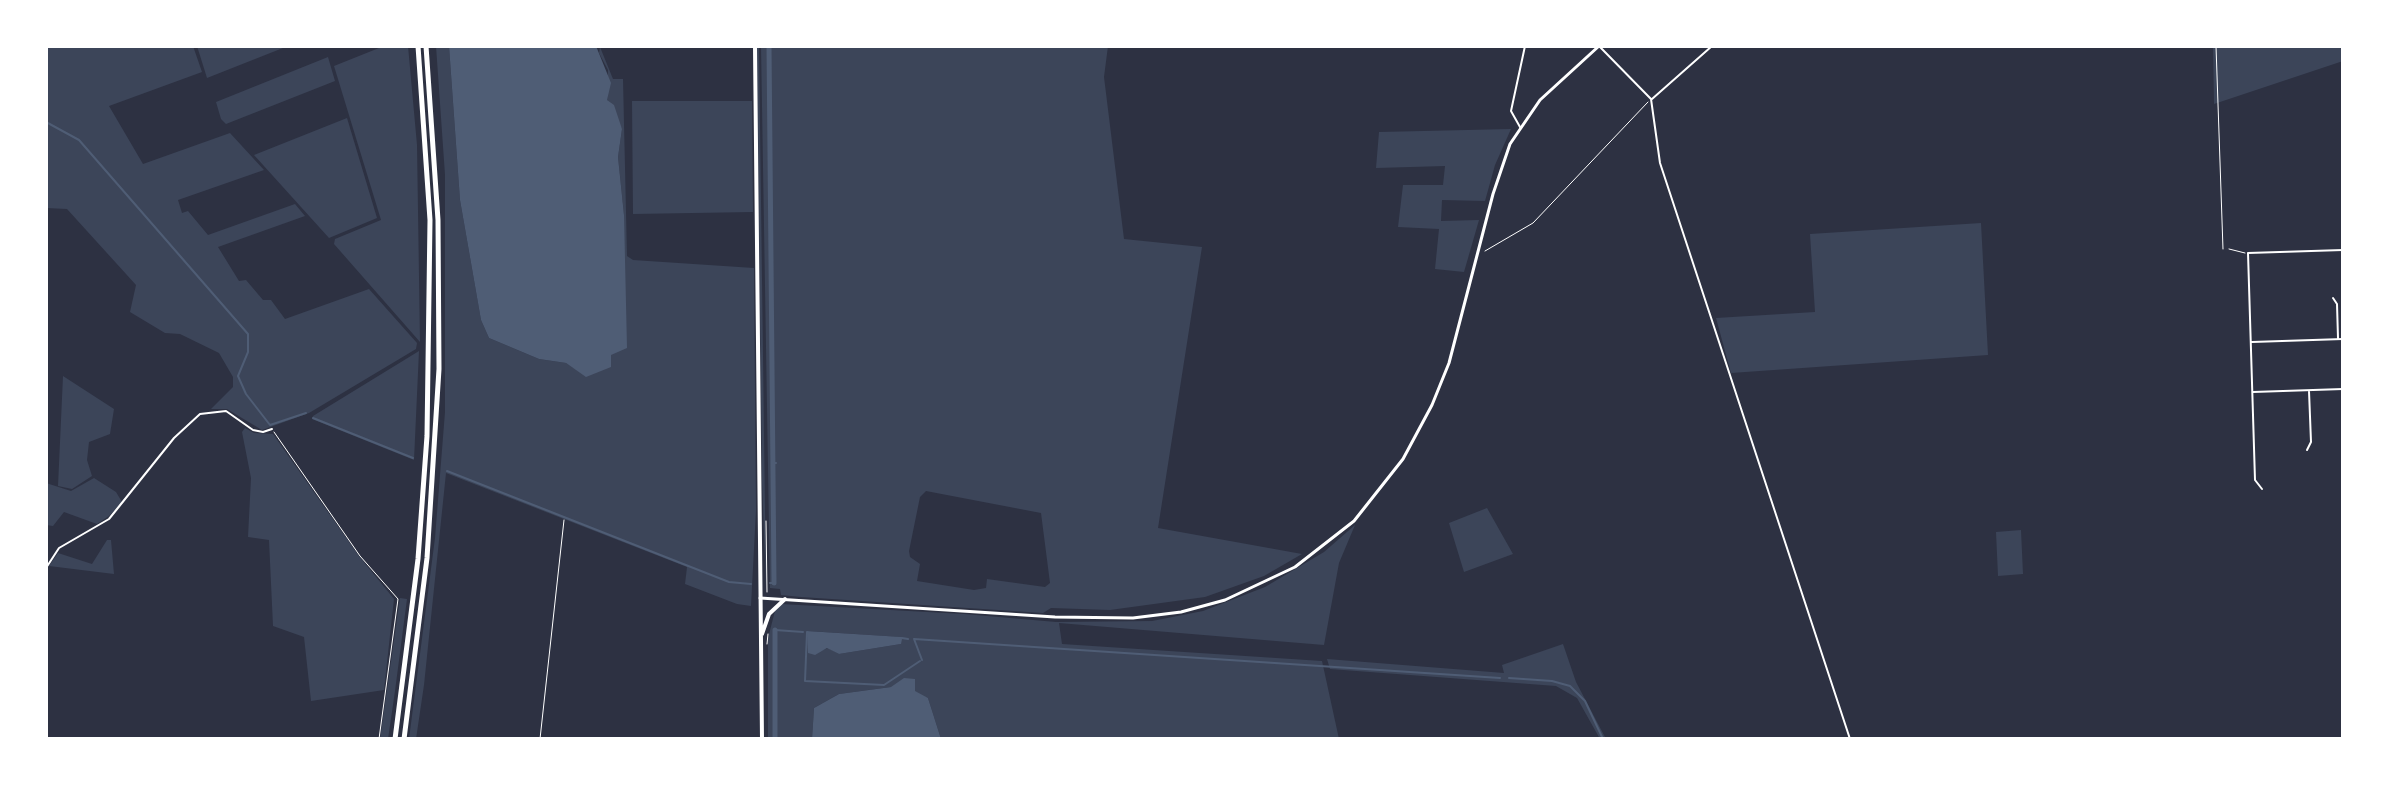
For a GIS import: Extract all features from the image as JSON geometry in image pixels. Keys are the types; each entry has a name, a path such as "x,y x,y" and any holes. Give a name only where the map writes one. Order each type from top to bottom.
{"highway":[{"path":"395,739 418,559 427,436 430,220 418,46"},
{"path":"404,739 427,558 438,396 438,220 426,46"}],"main road":[{"path":"755,46 762,739"},
{"path":"761,640 769,614 785,599"}],"street":[{"path":"1520,127 1511,111 1525,46"},
{"path":"760,598 1117,619 1181,612 1261,586 1295,567 1347,528 1395,473 1422,426 1443,378 1502,164 1520,127 1544,95 1599,46 1651,99 1658,158 1850,739"},
{"path":"1651,99 1712,46"},
{"path":"2262,489 2255,480 2248,253 2343,250"},
{"path":"2333,298 2337,304 2338,340"},
{"path":"2250,342 2343,339"},
{"path":"2252,392 2343,389"},
{"path":"2307,450 2311,442 2309,390"},
{"path":"46,568 59,548 109,519 174,438 200,414 226,411 253,430 263,432 272,429"}],"lane":[{"path":"2229,249 2248,253"}],"path":[{"path":"2216,46 2223,249"},
{"path":"1478,250 1493,248 1531,225 1651,99"},
{"path":"272,429 360,556 398,599 379,739"},
{"path":"540,739 564,520"},
{"path":"767,587 767,599"},
{"path":"767,652 769,630"}],"shaded area":[{"path":"46,46 193,46 202,72 109,106 143,164 230,133 264,170 178,200 182,213 188,211 208,235 295,204 305,216 218,247 239,281 246,280 263,300 271,300 285,319 369,289 417,343 416,349 309,413 262,430 227,409 211,409 233,387 233,377 219,353 180,334 165,333 130,312 136,285 67,209 46,208"},
{"path":"197,46 288,46 207,78"},
{"path":"384,46 408,46 417,145 420,342 334,244 335,239 381,220 334,66"},
{"path":"436,46 449,46 460,200 481,320 489,338 539,359 566,363 586,376 611,355 624,215 618,157 622,129 607,100 608,70 599,53 600,47 613,79 623,79 627,256 633,260 754,268 756,510 751,606 737,604 685,584 687,567 446,473 424,685 416,739 409,739 435,538 445,412 445,175"},
{"path":"449,46 596,46 611,83 607,100 614,105 622,129 618,157 624,215 627,348 611,355 611,367 586,377 566,363 539,359 489,338 481,320 460,200"},
{"path":"759,46 766,588 762,481"},
{"path":"761,46 1108,46 1104,77 1124,239 1202,247 1158,528 1302,554 1264,576 1205,597 1110,610 1051,608 1043,613 801,597 781,595 780,589 770,588","holes":["926,491 1041,513 1050,583 1045,587 987,579 986,588 974,590 917,581 920,564 910,557 909,551 920,497"]},
{"path":"2213,46 2343,46 2343,61 2214,104"},
{"path":"328,57 335,81 226,124 221,119 216,102"},
{"path":"632,101 752,101 753,212 633,214"},
{"path":"347,118 377,218 329,238 254,155"},
{"path":"1511,129 1495,165 1485,201 1442,200 1441,221 1479,220 1464,272 1435,269 1439,229 1398,227 1403,185 1443,185 1445,166 1376,168 1379,132"},
{"path":"1981,223 1988,355 1731,373 1716,318 1815,312 1810,234"},
{"path":"419,351 414,460 312,419 313,416"},
{"path":"63,376 114,409 110,434 89,442 87,460 92,476 72,489 58,486"},
{"path":"245,428 254,433 273,434 359,556 394,599 384,690 311,701 304,637 273,626 269,540 248,537 251,478 242,432"},
{"path":"94,478 116,492 122,502 109,516 97,524 64,512 53,526 46,525 46,483 71,491"},
{"path":"1487,508 1513,554 1464,572 1449,523"},
{"path":"1355,525 1339,563 1324,645 1059,623 1062,644 1322,661 1339,739 941,739 928,698 891,687 839,694 814,708 812,739 768,739 768,638 775,611 781,604 1056,622 1152,621 1203,611 1265,587 1324,552","holes":["808,631 901,637 901,644 839,654 828,648 820,651"]},
{"path":"2021,530 2023,574 1998,576 1996,532"},
{"path":"107,540 111,540 114,574 49,566 58,553 92,564"},
{"path":"400,598 407,599 395,691 388,739 380,739"},
{"path":"807,631 902,639 901,644 839,654 827,648 815,655 808,653"},
{"path":"1563,644 1576,682 1606,739 1600,739 1577,698 1556,686 1330,669 1327,659 1504,673 1502,665"},
{"path":"904,678 915,679 915,691 928,698 941,739 812,739 814,708 839,694 891,687"}],"waterway":[{"path":"769,46 774,583"},
{"path":"46,122 79,140 248,334 248,352 238,376 246,394 270,425 306,413"},
{"path":"313,418 413,458"},
{"path":"447,471 729,582 751,584"},
{"path":"775,630 803,632"},
{"path":"775,630 775,739"},
{"path":"807,632 805,681 884,685 920,661"},
{"path":"902,638 908,639"},
{"path":"922,660 914,639 1500,678"},
{"path":"1509,678 1552,681 1570,686 1585,701 1603,739"}]}
